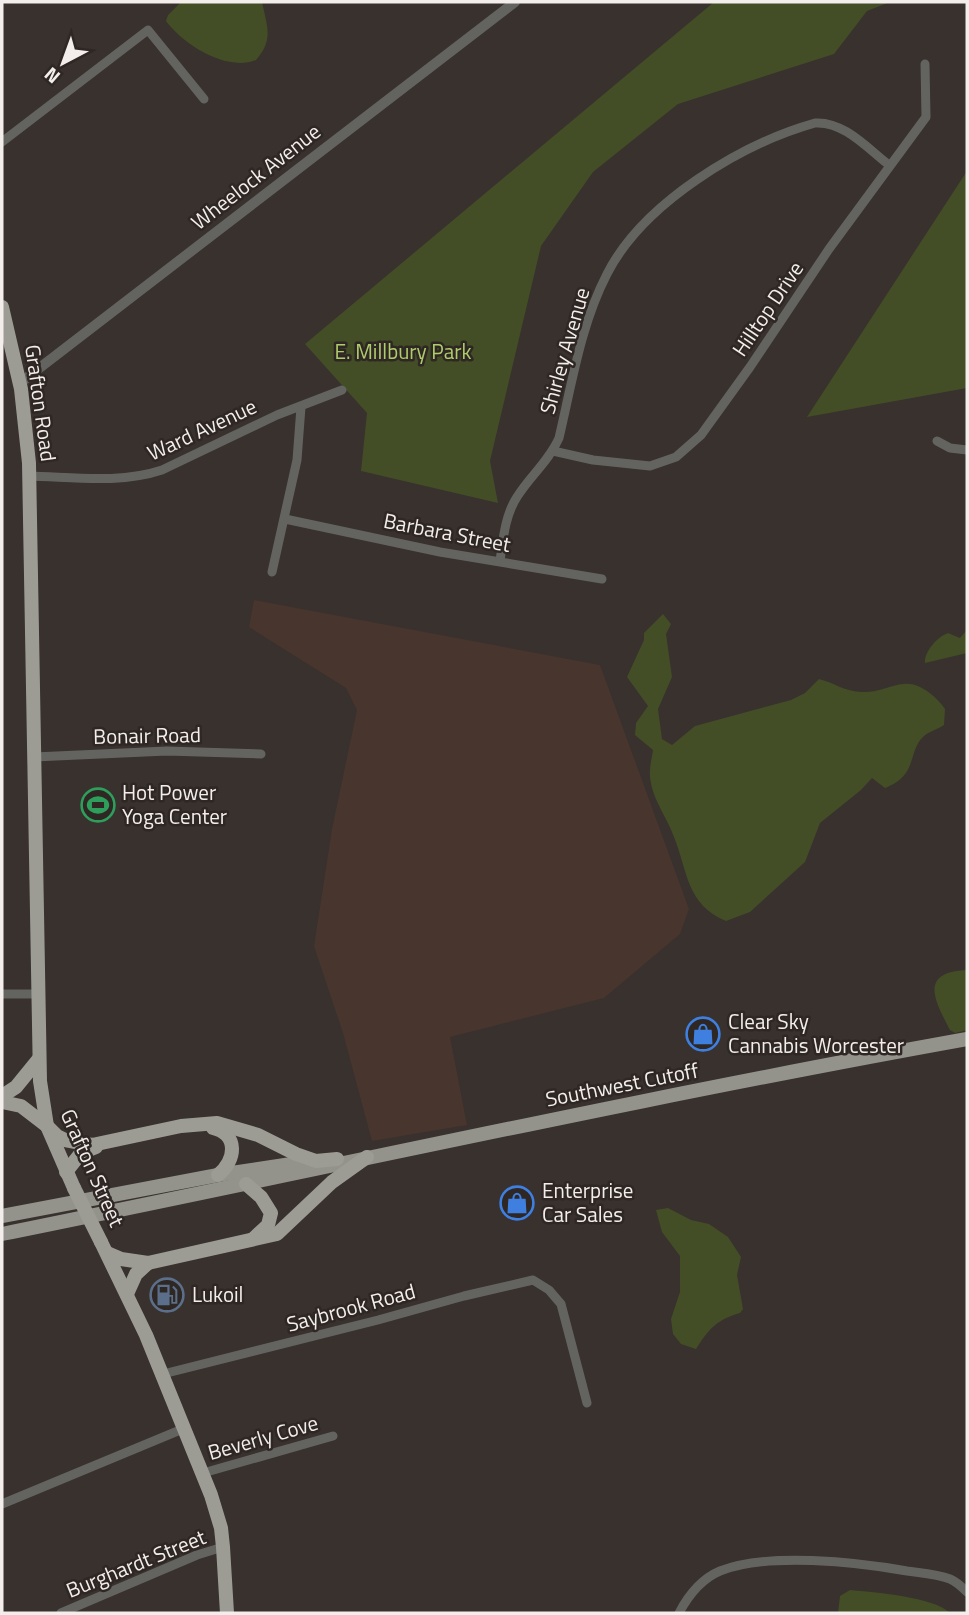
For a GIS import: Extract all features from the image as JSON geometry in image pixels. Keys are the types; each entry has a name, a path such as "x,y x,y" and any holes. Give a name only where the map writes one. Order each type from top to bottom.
{"highway":[{"name":"Grafton Road","path":"2,306 20,383 27,431 30,548"},
{"name":"Grafton Street","path":"30,548 38,1060 43,1106 47,1126 66,1171 127,1294 186,1427 203,1473 221,1528 227,1613"},
{"path":"2,1096 16,1087 38,1060"},
{"path":"2,1102 21,1106 65,1140 92,1145 181,1126 217,1123 258,1135 316,1161"},
{"path":"66,1171 72,1162 88,1149 206,1128 225,1132 231,1142 231,1158 218,1175"},
{"path":"104,1248 121,1259 148,1263 277,1234 332,1182 367,1157"},
{"name":"Southwest Cutoff","path":"316,1161 337,1159"},
{"path":"246,1184 261,1196 271,1213 265,1230 250,1241"},
{"path":"127,1294 136,1274 148,1263"}],"main road":[{"name":"Southwest Cutoff","path":"2,1234 367,1157 967,1040"},
{"name":"Southwest Cutoff","path":"337,1159 367,1157"},
{"name":"Southwest Cutoff","path":"2,1216 218,1175 316,1161"}],"street":[{"name":"Wheelock Avenue","path":"20,383 515,2"},
{"path":"2,142 148,30 204,99"},
{"name":"Hilltop Drive","path":"553,451 638,466 659,465 686,450 701,435 829,249 926,117 925,64"},
{"name":"Shirley Avenue","path":"500,561 505,530 516,497 553,451 559,438 582,342 606,275 626,244 666,203 751,149 815,123 825,122 840,127 889,165"},
{"name":"Ward Avenue","path":"29,476 93,478 146,475 256,425 342,390"},
{"path":"272,572 297,460 301,407"},
{"path":"937,441 950,448 967,450"},
{"name":"Barbara Street","path":"285,519 440,552 602,579"},
{"name":"Bonair Road","path":"34,757 167,751 261,754"},
{"path":"2,993 38,994"},
{"name":"Saybrook Road","path":"163,1374 533,1280 546,1288 561,1304 565,1313 587,1403"},
{"path":"2,1504 186,1427"},
{"name":"Beverly Cove","path":"203,1473 333,1436"},
{"name":"Burghardt Street","path":"61,1613 197,1555 223,1547"},
{"path":"679,1613 690,1594 708,1578 718,1572 748,1564 801,1561 860,1563 948,1578 967,1592"},
{"path":"90,1613 93,1600"}],"shaded area":[{"path":"254,600 600,665 689,909 680,934 604,998 450,1037 467,1125 372,1141 343,1033 314,946 332,829 357,710 346,688 249,627"}],"green space":[{"path":"181,2 262,2 268,32 262,53 256,60 232,62 206,54 194,47 166,21 168,15"},
{"name":"E. Millbury Park","path":"714,2 890,2 867,11 834,54 678,104 593,172 541,246 490,461 498,503 361,471 367,413 305,344"},
{"path":"967,171 967,388 807,417"},
{"path":"663,614 671,624 666,634 672,677 658,709 662,739 672,745 695,726 791,700 805,693 819,679 861,692 904,684 916,685 932,695 945,709 944,725 926,734 919,742 908,770 896,783 885,788 872,778 820,823 805,862 750,912 726,921 703,906 690,886 674,837 651,785 653,750 635,735 636,723 648,706 627,677 644,640 644,633"},
{"path":"967,630 967,653 925,663 932,645 940,638 948,633 960,638"},
{"path":"967,970 967,1030 955,1033 950,1030 939,1009 936,982 952,972"},
{"path":"668,1208 691,1220 709,1224 728,1237 741,1257 737,1275 743,1309 714,1326 696,1349 681,1344 673,1334 671,1319 680,1292 680,1256 662,1232 656,1210"},
{"path":"850,1590 918,1599 950,1613 838,1613 840,1596"}],"place":[{"name":"Hot Power Yoga Center","path":"98,805"},
{"name":"Clear Sky Cannabis Worcester","path":"703,1034"},
{"name":"Enterprise Car Sales","path":"517,1203"},
{"name":"Lukoil","path":"167,1295"}]}
